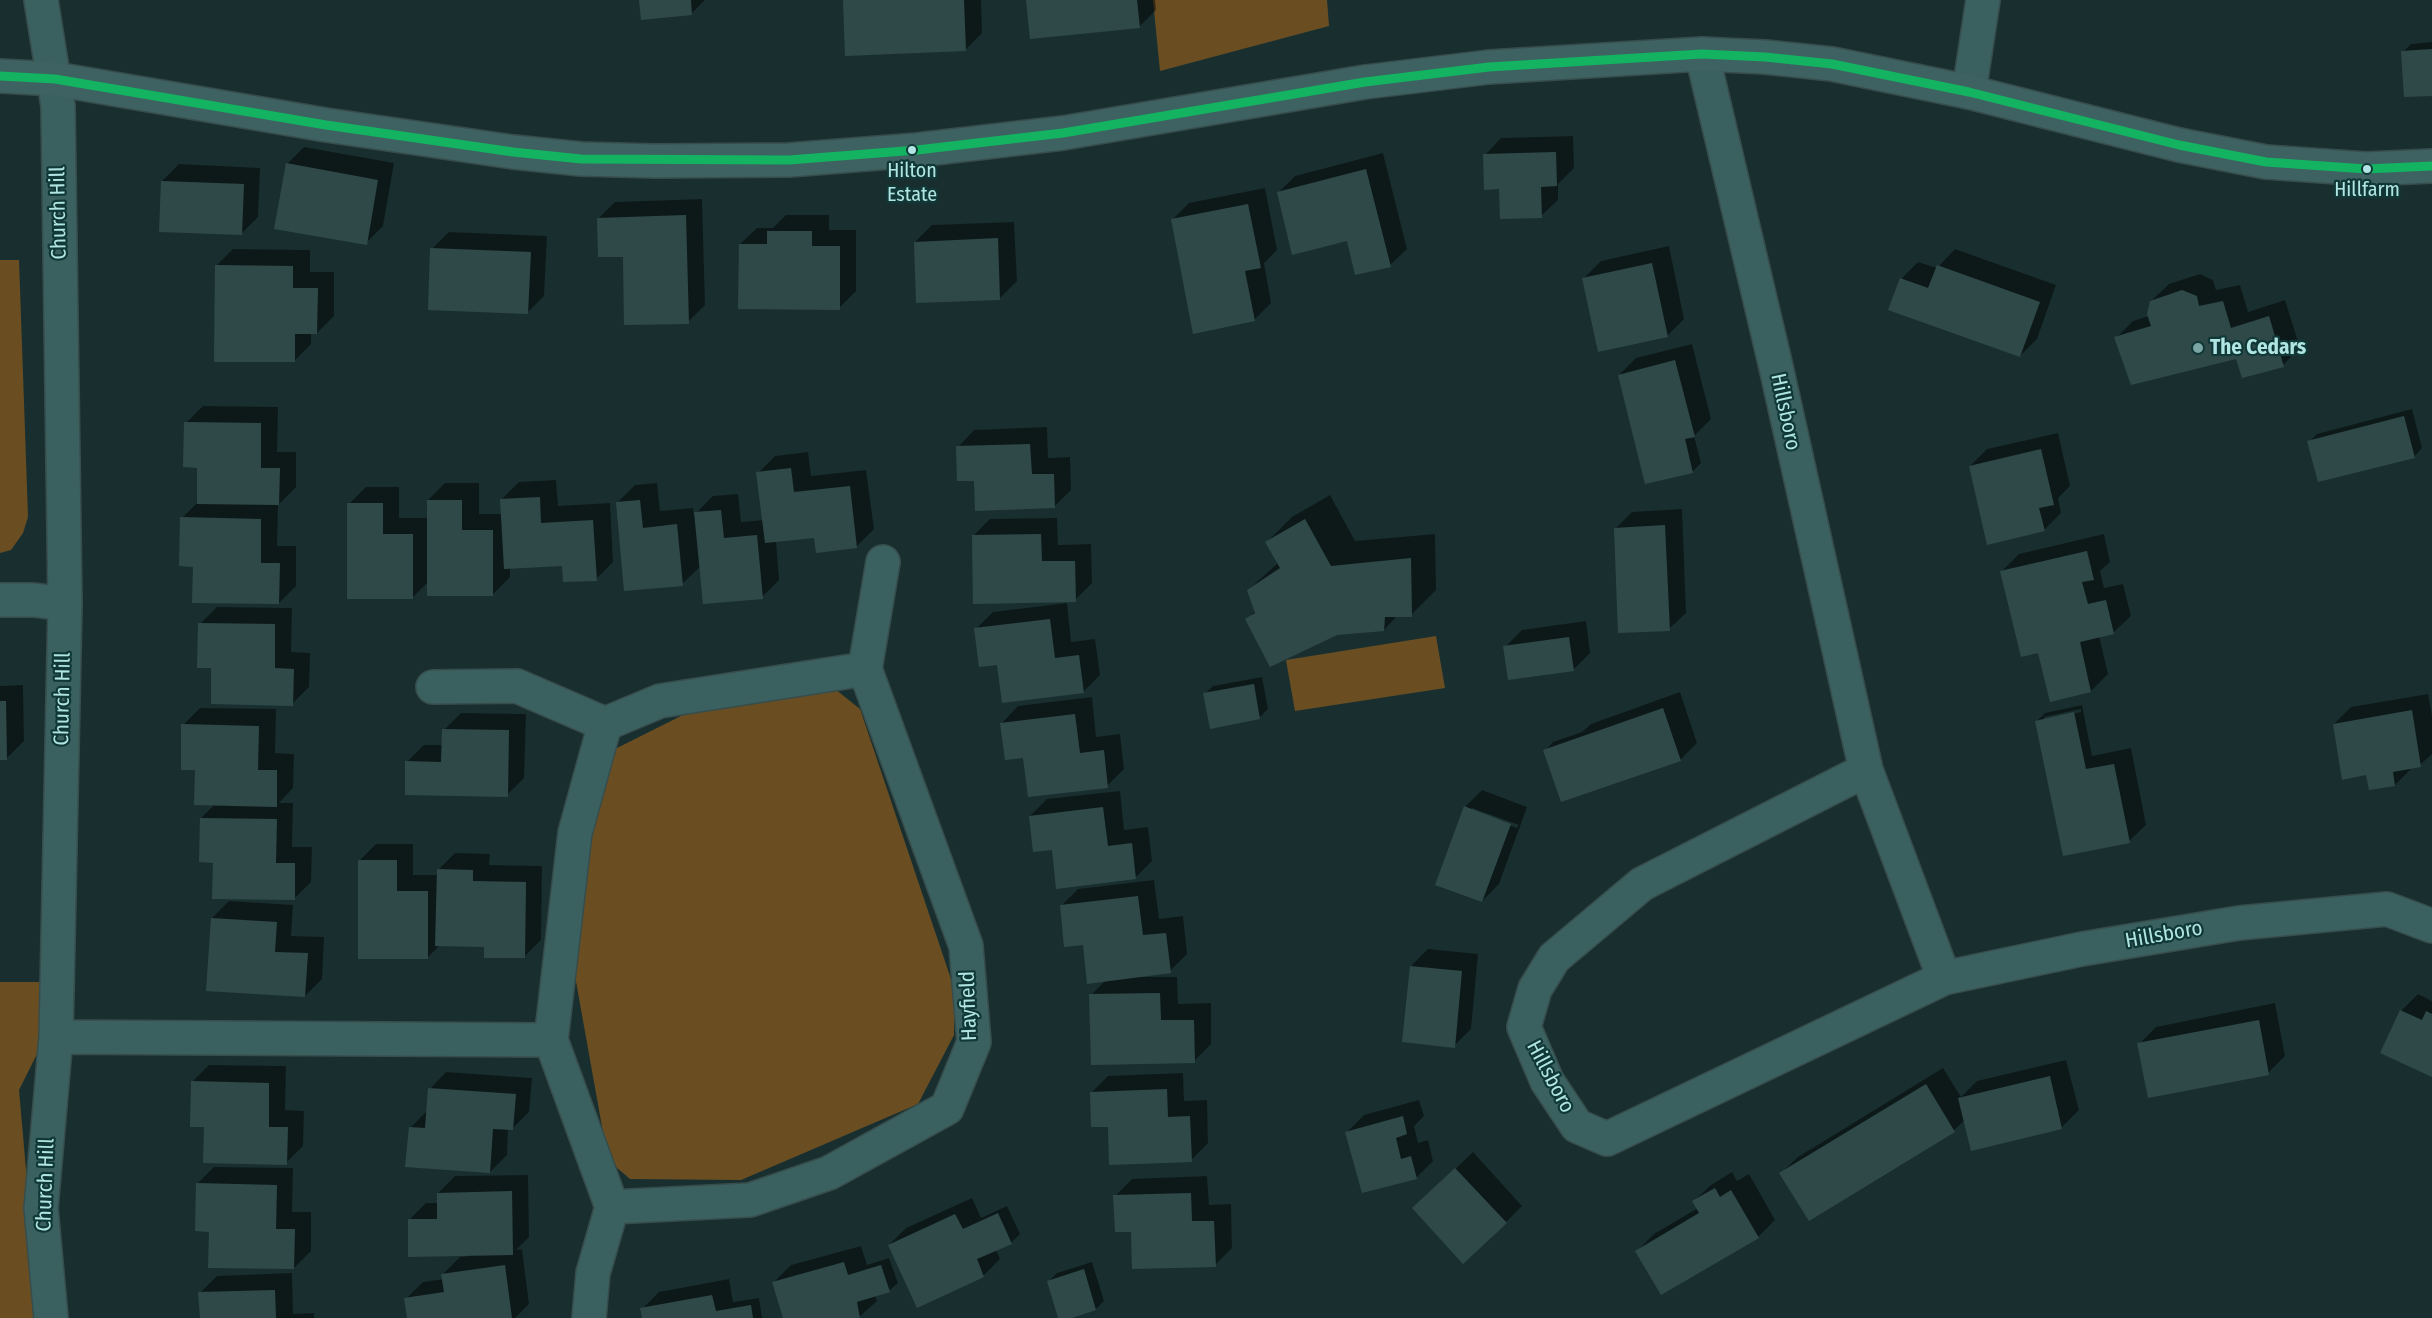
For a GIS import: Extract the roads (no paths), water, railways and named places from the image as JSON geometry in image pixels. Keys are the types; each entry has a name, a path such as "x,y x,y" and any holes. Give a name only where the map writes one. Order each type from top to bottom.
{"main road":[{"path":"0,75 55,79 326,125 513,152 581,159 789,160 917,150 1063,133 1365,82 1466,70 1702,54 1765,57 1832,64 1969,92 2179,146 2266,162 2366,169 2432,166"}],"street":[{"name":"Church Hill","path":"41,0 58,106 65,604 56,1037 41,1208 51,1318"},
{"path":"1969,92 1983,0"},
{"name":"Hillsboro","path":"1702,54 1776,367 1866,770 1944,978"},
{"name":"Hayfield","path":"612,1207 750,1200 829,1173 947,1108 974,1042 966,946 865,669 883,562"},
{"path":"0,600 34,600 65,604"},
{"path":"433,687 516,686 605,724 660,701 865,669"},
{"path":"589,1318 593,1273 612,1207 551,1040 575,834 605,724"},
{"name":"Hillsboro","path":"1866,770 1642,885 1554,958 1535,989 1524,1027 1547,1081 1577,1126 1607,1139 1944,978 2082,949 2239,922 2387,909 2432,926"},
{"path":"56,1037 551,1040"}],"place":[{"name":"Hilton Estate","path":"912,150"},
{"name":"Hillfarm","path":"2367,169"},
{"name":"The Cedars","path":"2198,348"}]}
